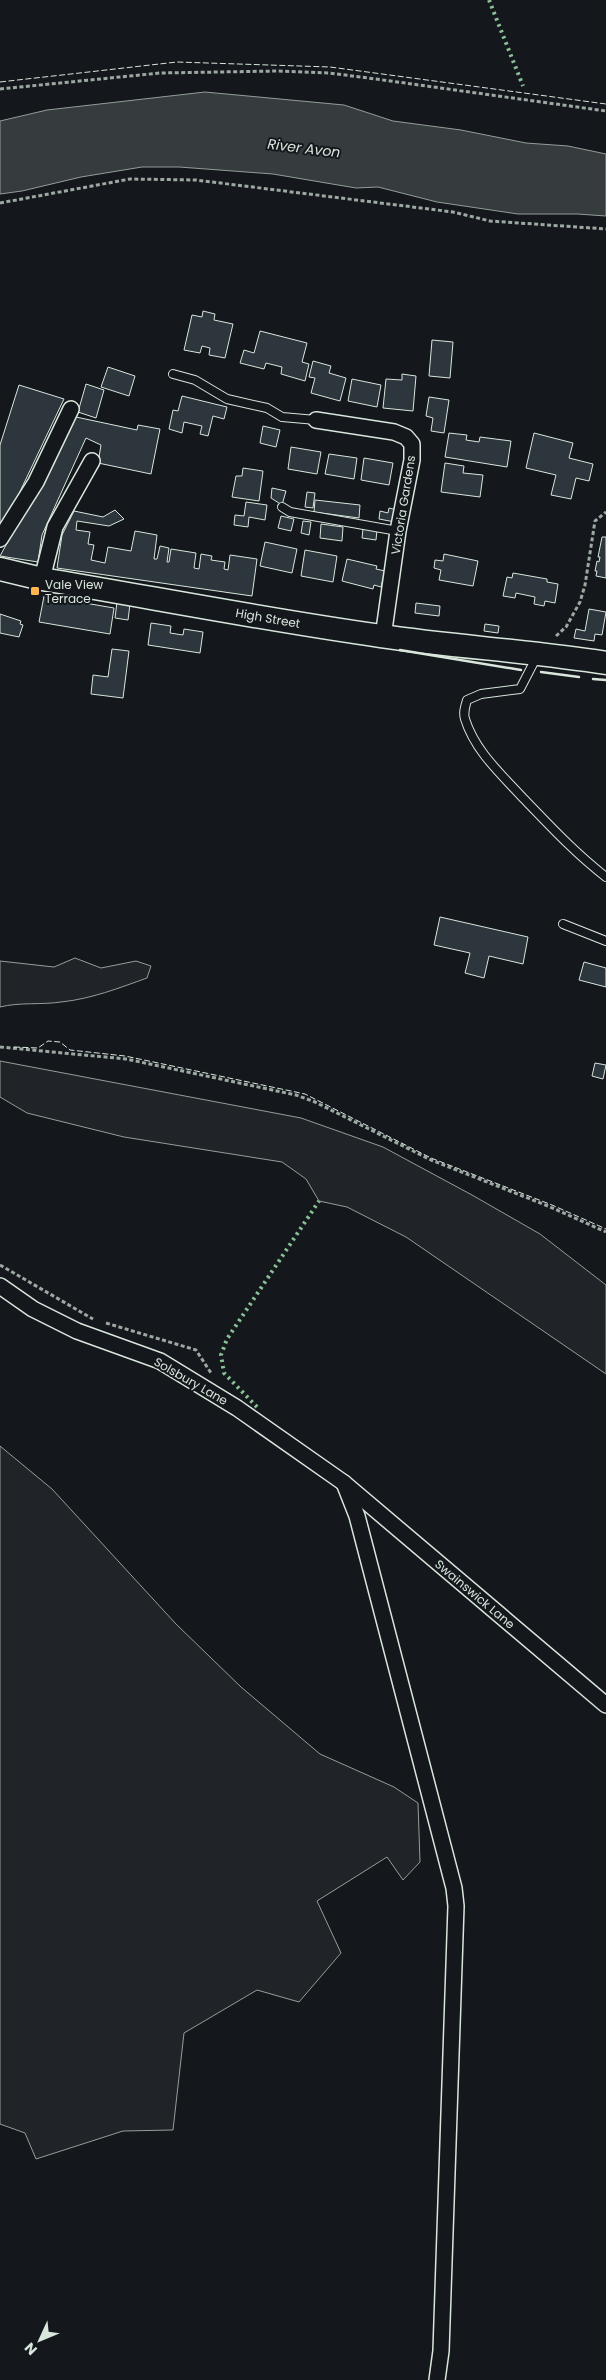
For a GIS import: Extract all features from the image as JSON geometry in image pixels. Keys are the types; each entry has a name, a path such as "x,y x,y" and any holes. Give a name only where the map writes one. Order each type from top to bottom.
{"street":[{"path":"0,538 36,482 71,409"},
{"name":"Victoria Gardens","path":"316,420 394,432 406,437 412,444 412,460 398,531 383,636"},
{"path":"42,579 55,527 92,461"},
{"name":"High Street","path":"0,569 42,579 383,636 546,653 606,663"},
{"name":"Solsbury Lane","path":"0,1286 33,1309 77,1331 160,1361 237,1408 344,1483"},
{"path":"344,1483 357,1516 454,1888 456,1906 442,2332 437,2380"},
{"name":"Swainswick Lane","path":"344,1483 606,1704"}],"lane":[{"path":"173,374 195,380 227,398 267,408 282,417 316,420"},
{"path":"282,507 290,512 398,531"},
{"path":"546,653 534,662 520,689 481,694 467,700 464,709 465,718 474,741 491,766 579,855 606,877"},
{"path":"563,924 606,941"}],"path":[{"path":"0,89 160,73 278,71 329,73 606,111"},
{"path":"0,203 130,179 196,180 452,212 490,220 606,229"},
{"path":"560,632 574,616 580,602 585,585 595,521 606,512"},
{"path":"0,1047 126,1059 296,1095 315,1102 431,1160 548,1206 606,1232"},
{"path":"0,1265 93,1319 196,1350"}],"shaded area":[{"path":"75,958 101,968 136,961 151,966 147,978 94,996 72,1001 0,1007 0,961 54,967"},
{"path":"0,1061 301,1118 383,1147 540,1234 606,1285 606,1374 406,1237 347,1207 319,1201 306,1179 282,1162 124,1137 27,1113 0,1097"},
{"path":"0,1446 52,1489 176,1624 241,1687 320,1754 394,1787 418,1803 420,1862 403,1880 387,1857 317,1901 341,1953 299,2002 257,1990 184,2033 173,2130 123,2131 36,2159 25,2133 0,2124"}],"water":[{"name":"River Avon","path":"205,92 344,105 393,121 461,130 526,143 568,146 606,154 606,216 518,214 437,202 378,187 356,188 273,174 179,167 142,167 81,177 22,191 0,194 0,121 47,110"}],"building":[{"path":"203,311 215,314 214,320 233,324 225,358 209,355 210,348 202,346 200,353 184,350 192,315 202,317"},
{"path":"260,331 307,343 302,362 309,364 305,381 281,374 282,367 266,363 264,369 240,363 244,350 254,353"},
{"path":"432,340 453,342 450,378 429,376"},
{"path":"313,361 331,366 329,373 346,378 340,401 311,393 315,378 309,377"},
{"path":"108,367 135,376 129,396 101,387"},
{"path":"402,374 416,376 413,411 383,408 386,379 402,380"},
{"path":"352,379 381,385 377,407 348,401"},
{"path":"86,384 104,390 96,418 78,412"},
{"path":"19,385 64,399 5,523 0,528 0,445"},
{"path":"182,396 227,407 224,419 213,416 208,436 200,434 202,426 184,422 182,433 169,429 173,410 178,411"},
{"path":"429,397 449,400 444,433 431,431 433,418 426,416"},
{"path":"76,417 137,430 138,425 160,429 151,474 98,463 101,445 86,438 42,535 38,562 0,556"},
{"path":"263,426 280,430 276,447 260,443"},
{"path":"449,433 467,435 466,440 479,442 480,437 511,441 507,467 445,457"},
{"path":"534,433 573,443 569,458 593,464 589,481 576,478 571,499 551,495 556,475 526,468"},
{"path":"291,447 321,452 317,474 288,469"},
{"path":"329,454 357,458 354,479 325,474"},
{"path":"364,458 393,463 389,485 361,480"},
{"path":"445,463 464,466 463,473 483,475 480,497 441,492"},
{"path":"243,468 263,471 259,501 232,497 236,476 242,476"},
{"path":"272,488 286,491 282,505 271,498"},
{"path":"307,492 315,493 313,508 305,507"},
{"path":"315,500 360,505 359,518 314,512"},
{"path":"246,502 267,505 265,520 249,517 248,527 234,525 235,515 244,516"},
{"path":"389,508 397,510 395,522 379,519 380,511 388,513"},
{"path":"115,510 124,519 109,526 77,521 76,530 90,532 88,544 94,545 91,560 105,563 108,547 131,551 135,531 157,535 154,559 157,559 160,546 169,548 167,562 169,562 171,549 196,553 194,568 199,569 201,554 212,556 211,560 225,562 224,569 228,570 230,555 257,559 252,596 57,568 62,535 74,511 103,517"},
{"path":"281,516 294,519 291,531 278,528"},
{"path":"303,521 311,522 309,535 301,533"},
{"path":"321,524 343,527 342,541 320,538"},
{"path":"363,529 377,530 376,540 362,538"},
{"path":"602,537 606,537 606,578 596,576 597,571 595,571 597,561 599,562 600,557 598,557"},
{"path":"265,542 297,549 292,573 260,566"},
{"path":"305,550 337,556 333,582 301,576"},
{"path":"444,554 478,561 473,586 439,580 441,570 434,568 435,560 443,561"},
{"path":"347,559 377,566 376,569 385,571 381,587 374,585 373,589 342,581"},
{"path":"513,573 547,579 547,582 558,584 555,603 545,601 544,606 534,604 535,597 516,593 515,598 503,596 507,577 512,578"},
{"path":"44,596 114,608 110,634 39,622"},
{"path":"117,602 130,604 128,620 115,618"},
{"path":"416,603 440,606 439,616 415,613"},
{"path":"589,609 606,612 602,635 595,634 594,641 574,638 576,629 585,631"},
{"path":"0,614 21,621 20,624 23,625 19,637 0,633"},
{"path":"151,623 171,626 170,633 183,635 184,629 203,632 200,653 148,645"},
{"path":"485,624 499,626 498,633 484,631"},
{"path":"112,649 129,651 123,698 91,694 93,675 108,677"},
{"path":"440,917 528,937 523,964 489,956 484,978 465,973 470,953 434,945"},
{"path":"584,962 606,968 606,987 579,980"},
{"path":"595,1063 606,1065 603,1079 592,1076"}],"hedge":[{"path":"489,0 523,86"},
{"path":"257,1407 224,1373 221,1355 227,1339 319,1201"}],"fence":[{"path":"0,82 177,62 330,67 606,104"},
{"path":"14,1047 38,1048 48,1041 60,1042 70,1050 125,1056 305,1094 431,1158 552,1205 606,1229"}],"wall":[{"path":"400,650 521,670"},
{"path":"541,672 579,677"},
{"path":"593,679 606,680"}],"place":[{"name":"Vale View Terrace","path":"35,591"}]}
